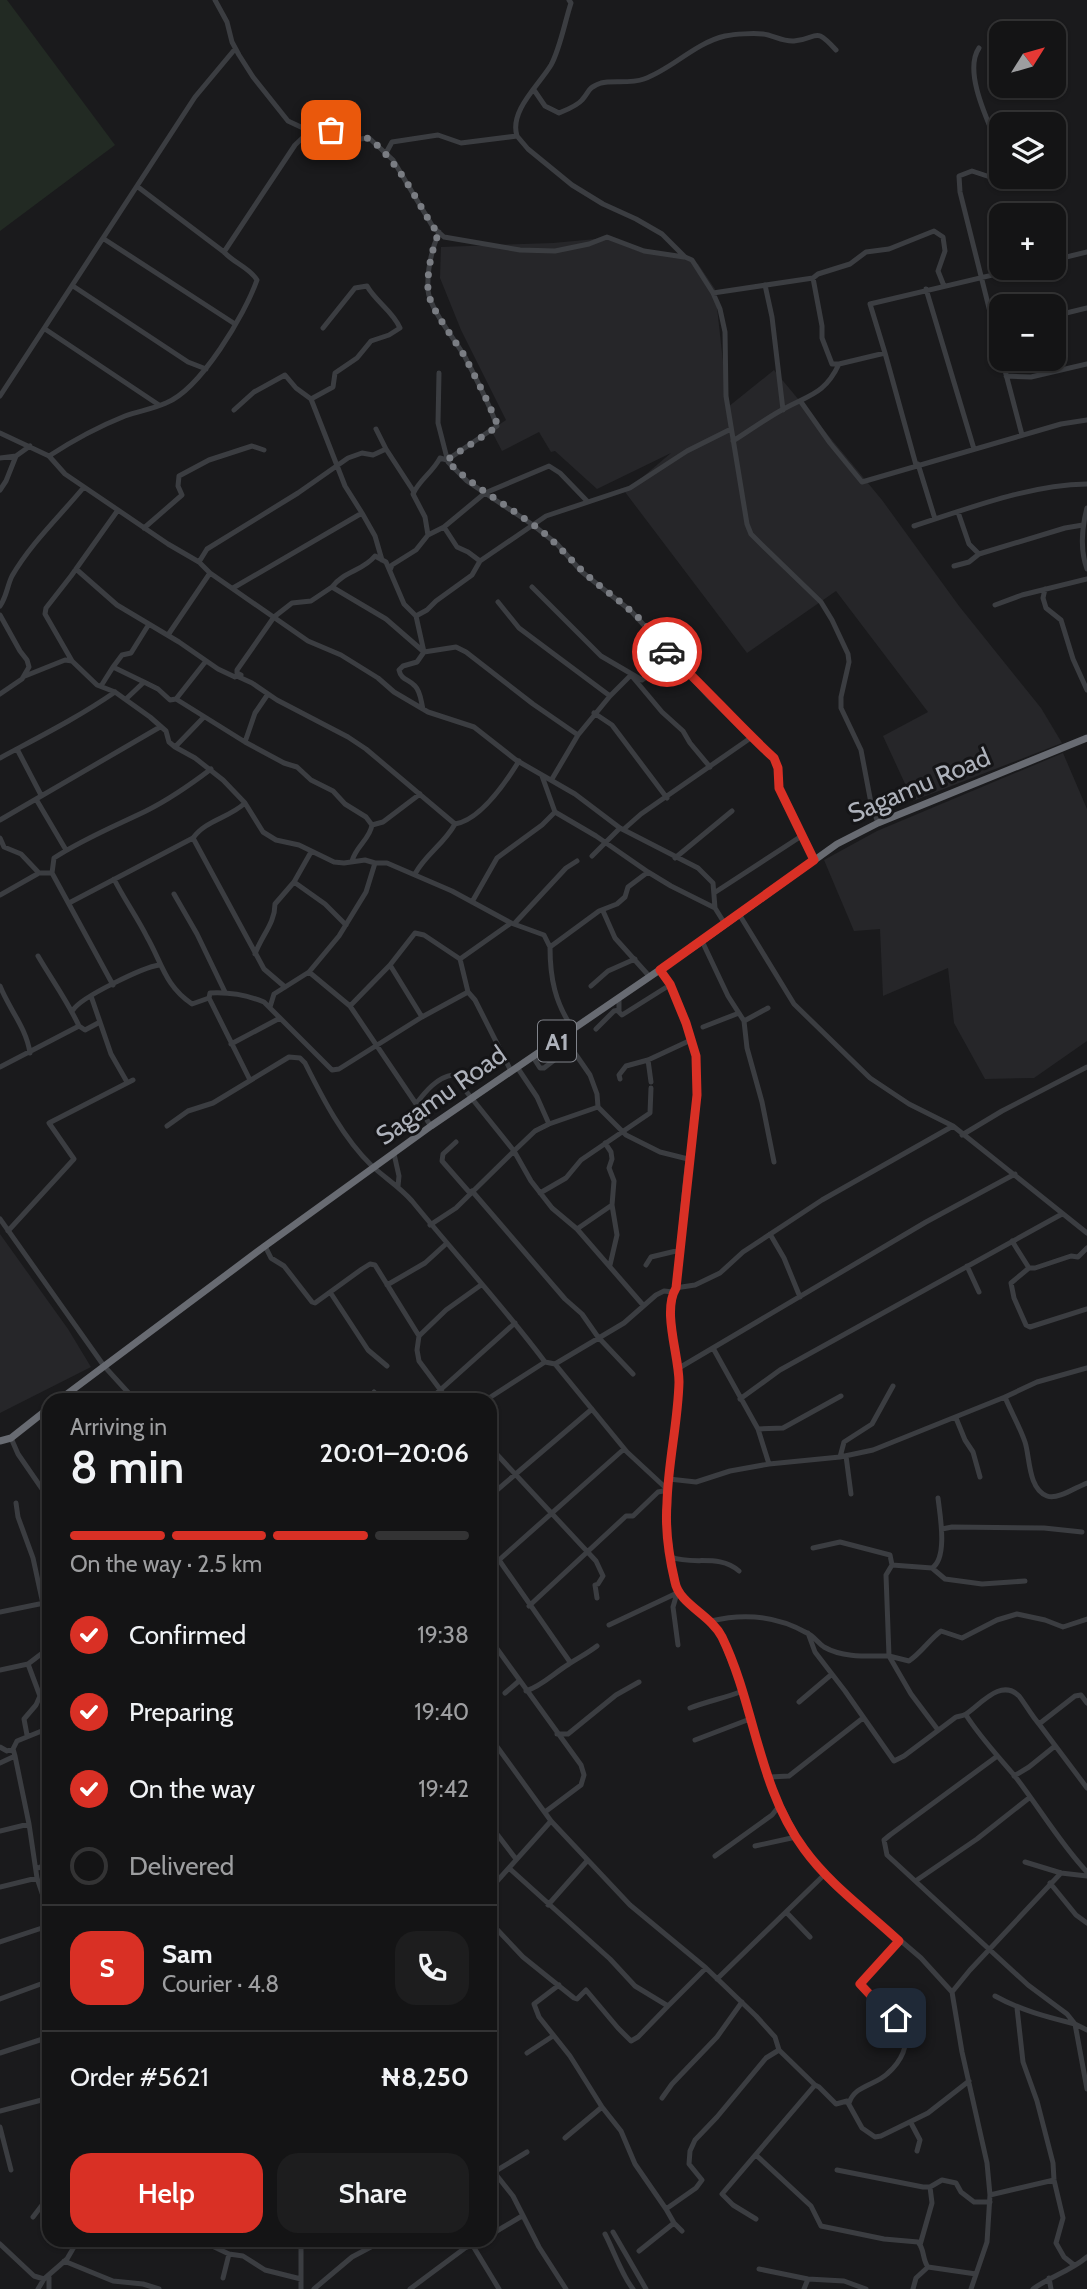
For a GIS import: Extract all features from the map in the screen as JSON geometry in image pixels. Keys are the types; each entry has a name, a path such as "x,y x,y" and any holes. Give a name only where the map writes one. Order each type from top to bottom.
{"highway":[{"name":"Sagamu Road","path":"68,1393 431,1126 620,998 837,844 878,823 1087,738"},
{"path":"0,1441 11,1438 42,1414"}],"street":[{"path":"215,0 227,22 235,48 253,77 288,121 303,128 349,134 360,139 369,138 400,170 433,227 444,237 520,250 555,251 607,237 644,250 692,260 713,293 725,332 726,396 749,530 821,602 848,654 841,708 862,750 871,803 878,823"},
{"path":"573,1 552,64 517,120 517,136 528,149 572,184 603,204 662,234 685,257"},
{"path":"534,90 545,106 559,113 582,102 587,90 604,82 641,80 667,69 690,53 724,36 762,34 796,41 812,35 824,37 836,50"},
{"path":"0,396 195,97 235,48"},
{"path":"979,48 974,55 975,85 989,122"},
{"path":"224,252 295,145 313,128"},
{"path":"386,153 392,142 438,135 461,143 517,136"},
{"path":"989,177 972,171 959,176 960,192 989,310"},
{"path":"49,456 121,417 169,403 205,369 235,324 257,280 251,270 234,264 224,252 138,187"},
{"path":"713,293 813,278 849,264 866,252 889,248 934,231 943,237 945,251 938,271 944,286"},
{"path":"439,232 432,249 428,293 491,407 498,426 447,460"},
{"path":"104,239 235,324"},
{"path":"1066,257 1087,252"},
{"path":"935,519 870,303 989,276"},
{"path":"813,278 822,338 832,364 839,365 885,353"},
{"path":"765,285 772,317 783,410"},
{"path":"73,286 188,362 205,369"},
{"path":"311,399 333,387 335,373 357,358 371,341 400,328 396,319 375,299 367,286 355,288 323,328"},
{"path":"926,289 974,449"},
{"path":"1066,313 1087,308"},
{"path":"45,329 160,405"},
{"path":"1006,376 1031,377 1087,364"},
{"path":"733,441 783,410 819,393 832,380 839,365"},
{"path":"1005,371 1022,435"},
{"path":"439,373 438,423 447,460"},
{"path":"234,410 254,392 285,374 296,388 311,399 335,465 362,513 380,550 382,561"},
{"path":"801,402 862,482 1022,435 1087,420"},
{"path":"376,429 414,492 415,500 425,517 428,535"},
{"path":"416,616 472,575 480,561 546,516 630,488 687,451 731,429"},
{"path":"0,433 49,456 65,474 199,562 308,641 341,655 378,678 384,686 423,709 474,727 519,761 542,776 552,779 622,829 698,868 713,883 715,908 725,924"},
{"path":"0,458 16,456 30,446"},
{"path":"144,528 182,495 178,486 179,476 209,460 252,446 264,450"},
{"path":"199,562 207,549 298,493 335,465 362,453 373,456 386,449"},
{"path":"0,490 16,456"},
{"path":"414,492 440,457 447,460 467,481 557,544 583,572 631,611 670,655 777,762 779,788 814,860"},
{"path":"390,570 392,565 416,550 428,535 443,527 485,494 549,466 561,473 587,501"},
{"path":"914,526 1031,491 1087,484"},
{"path":"0,606 6,597 11,577 49,526 84,487"},
{"path":"118,510 46,608 45,614 72,661 101,686 115,692 150,717 166,731 169,741 175,747 211,769 245,803 263,832 276,840 294,844 334,862 387,863 544,935 550,947 550,973 556,997 573,1029"},
{"path":"1087,511 1083,525 1087,569"},
{"path":"958,512 969,544 979,554"},
{"path":"233,588 362,513"},
{"path":"954,566 974,560 979,554 1083,525"},
{"path":"443,527 457,547 480,561"},
{"path":"423,709 418,690 414,684 402,678 399,670 417,662 424,652 416,616 404,604 386,562 375,556 363,568 351,570 311,601 292,603 274,617 237,670 241,675 240,679 252,682 268,694 348,737 379,759 454,824"},
{"path":"76,569 117,605 235,677 241,675"},
{"path":"168,635 211,573"},
{"path":"995,605 1087,579"},
{"path":"332,587 386,619 424,652 458,648 578,735"},
{"path":"532,587 601,656 631,675 642,680 663,665 670,655"},
{"path":"1045,589 1046,608 1060,620 1087,690"},
{"path":"498,602 519,628 610,696"},
{"path":"0,615 27,660 29,667 25,676"},
{"path":"101,686 122,655 131,653 149,624"},
{"path":"0,694 25,676 65,660 72,661"},
{"path":"177,699 206,660"},
{"path":"113,667 158,689 170,700 177,699 203,718 284,763 297,766 311,780 333,791 345,804 366,817 372,825 371,831 357,849 352,861"},
{"path":"552,779 594,713 631,675"},
{"path":"631,675 662,712 683,731 710,767"},
{"path":"125,699 144,682"},
{"path":"0,758 85,714 115,692"},
{"path":"245,742 255,713 268,694"},
{"path":"594,713 612,725 667,798"},
{"path":"175,747 203,718"},
{"path":"0,820 160,727"},
{"path":"592,856 622,829 752,737"},
{"path":"17,749 66,850"},
{"path":"415,874 420,864 449,835 454,824 467,819 495,795 519,761"},
{"path":"113,985 52,873 54,858 148,810 185,789 211,769"},
{"path":"542,776 555,812 671,886 715,908"},
{"path":"372,825 383,822 420,794"},
{"path":"69,903 193,838 199,829 245,803"},
{"path":"675,858 732,811"},
{"path":"472,902 497,858 542,825 555,812"},
{"path":"714,893 803,835"},
{"path":"0,838 4,847 20,853 39,873"},
{"path":"193,838 264,969 285,987"},
{"path":"255,954 262,937 275,918 275,904 294,882 311,852"},
{"path":"460,958 513,923 566,868 577,861"},
{"path":"270,1007 274,994 309,972 346,925 366,892 375,863"},
{"path":"550,947 599,911 617,904 625,897 628,887 648,872"},
{"path":"0,895 39,873 52,873"},
{"path":"114,879 147,936 159,965 181,999 192,1004 209,998"},
{"path":"294,882 325,904 346,925"},
{"path":"174,894 225,992"},
{"path":"603,911 615,938 650,977"},
{"path":"739,914 794,1004 870,1078 909,1104 953,1126 1087,1233"},
{"path":"350,1006 390,965 415,933 424,935 460,958 468,992 514,1069 537,1097 549,1124"},
{"path":"702,941 744,1021 747,1048 762,1102 774,1162"},
{"path":"38,956 64,1001 73,1010 79,1026 85,1030 100,1022"},
{"path":"591,986 608,971 635,960"},
{"path":"73,1010 76,1005 91,996 159,965"},
{"path":"390,965 422,1017"},
{"path":"660,970 670,984 696,1056 697,1095 680,1250 670,1309 679,1368 678,1410 669,1479 667,1525 677,1593 673,1608 678,1645"},
{"path":"309,972 350,1006 431,1126"},
{"path":"0,986 3,1002 20,1022 30,1053"},
{"path":"620,998 619,1010 622,1015 665,988"},
{"path":"250,1080 209,998 210,993 225,992 253,998 270,1007 332,1070 339,1069 422,1017 468,992"},
{"path":"8,1231 74,1159 49,1124 130,1081 111,1054 91,996"},
{"path":"744,1021 768,1007"},
{"path":"596,1029 614,1011 619,1010"},
{"path":"703,1027 739,1013"},
{"path":"231,1044 280,1018"},
{"path":"0,1066 79,1026"},
{"path":"563,1036 594,1083 598,1107 630,1139 660,1152 688,1159"},
{"path":"620,1079 619,1075 626,1066 648,1060 691,1040"},
{"path":"533,1057 540,1068 544,1068 572,1047"},
{"path":"167,1126 188,1111 213,1103 289,1057 300,1058 351,1142 374,1168 398,1186 516,1322 545,1362 555,1364 624,1449 668,1490"},
{"path":"540,1193 566,1178 581,1160 650,1113 648,1060"},
{"path":"962,1135 1087,1067"},
{"path":"416,1104 427,1089 451,1074 490,1119 552,1208 577,1229 643,1305"},
{"path":"430,1225 456,1208 535,1131 598,1107"},
{"path":"615,1136 617,1125"},
{"path":"555,1364 624,1323 643,1305 664,1291 695,1285 711,1278 770,1234 878,1167 953,1126"},
{"path":"456,1142 443,1154 442,1161 634,1374"},
{"path":"605,1143 612,1159 609,1168 614,1181 612,1205 617,1235 610,1265"},
{"path":"394,1154 399,1176 398,1186"},
{"path":"679,1368 926,1222 1014,1174"},
{"path":"577,1229 612,1205"},
{"path":"740,1399 780,1370 1062,1214"},
{"path":"0,1219 104,1366 129,1393"},
{"path":"770,1234 784,1258 800,1297"},
{"path":"1012,1241 1029,1268"},
{"path":"387,1285 425,1263 447,1243"},
{"path":"265,1246 271,1258 284,1266 312,1302 318,1301 370,1264 375,1265 419,1336"},
{"path":"1087,1248 1078,1257 1070,1256 1029,1268 1012,1283 1014,1298 1030,1327 1087,1309"},
{"path":"646,1265 650,1256 680,1250"},
{"path":"967,1266 979,1292"},
{"path":"443,1393 419,1361 419,1336 446,1310 481,1284"},
{"path":"330,1292 368,1350 387,1366"},
{"path":"437,1393 516,1322"},
{"path":"713,1348 758,1429 769,1464"},
{"path":"497,1393 545,1362"},
{"path":"669,1479 696,1482 730,1471 769,1464 843,1457 873,1450 956,1418 1037,1381 1087,1368"},
{"path":"851,1494 843,1457 844,1442 872,1424 893,1386"},
{"path":"758,1429 783,1428 841,1396"},
{"path":"1005,1397 1025,1441 1033,1479 1041,1492 1048,1497 1056,1496 1087,1483"},
{"path":"497,1490 592,1409"},
{"path":"956,1418 973,1452 980,1477"},
{"path":"11,1438 18,1454 42,1489"},
{"path":"570,1662 499,1560 624,1449"},
{"path":"497,1455 598,1565 604,1576 595,1586 597,1598"},
{"path":"529,1606 626,1516 633,1516 658,1492 668,1490"},
{"path":"932,1568 936,1565 940,1553 942,1529 938,1498"},
{"path":"16,1503 18,1517 42,1589"},
{"path":"942,1529 1044,1528 1082,1532"},
{"path":"813,1548 839,1542 890,1555 892,1565 886,1575 889,1656 911,1694 937,1730"},
{"path":"671,1557 684,1561 704,1559 727,1562 739,1570"},
{"path":"892,1565 932,1568 945,1578 970,1582 994,1584 1025,1581"},
{"path":"677,1593 711,1621 721,1637 743,1691 780,1805 796,1837 824,1875 931,1968 952,1992 987,2163 990,2198 987,2242 971,2289"},
{"path":"609,1625 677,1593"},
{"path":"0,1612 42,1604"},
{"path":"711,1621 732,1617 765,1617 808,1633 825,1647 852,1656 889,1656 909,1661 941,1631 962,1638 997,1620 1017,1614 1063,1627 1087,1619"},
{"path":"808,1633 815,1652 894,1761 956,1717 966,1715 1000,1689 1008,1689 1018,1696 1087,1788"},
{"path":"526,1691 556,1675 570,1662 577,1661 597,1646"},
{"path":"497,1649 581,1765 584,1779 581,1784 545,1812"},
{"path":"0,1670 28,1664 42,1653"},
{"path":"27,1735 24,1719 40,1696 28,1664"},
{"path":"799,1702 832,1674"},
{"path":"505,1693 519,1681"},
{"path":"557,1734 568,1734 616,1695 639,1682"},
{"path":"690,1708 743,1691"},
{"path":"1039,1724 1075,1696 1081,1695 1087,1703"},
{"path":"966,1715 1087,1874"},
{"path":"770,1777 789,1776 863,1718"},
{"path":"695,1740 750,1719"},
{"path":"42,1730 17,1741 14,1753 37,1878 42,1892"},
{"path":"1014,1776 1055,1746"},
{"path":"0,1747 14,1753"},
{"path":"497,1747 551,1821 630,1905 706,1968 742,2002 775,2037 779,2050 836,2104 847,2101 862,2128 875,2137 911,2123 969,2081"},
{"path":"0,1763 14,1753"},
{"path":"996,1757 884,1840 887,1855 1028,1985 1067,2014 1075,2024 1087,2089"},
{"path":"917,1881 1029,1798"},
{"path":"715,1856 772,1815 780,1805"},
{"path":"497,1881 551,1821"},
{"path":"0,1831 29,1824"},
{"path":"497,1834 516,1858"},
{"path":"755,1846 796,1837"},
{"path":"548,1905 587,1860"},
{"path":"1025,1862 1061,1873 1087,1874"},
{"path":"36,1869 42,1866"},
{"path":"509,1868 610,1959 635,1986 668,2006"},
{"path":"952,1992 1061,1873"},
{"path":"717,1979 824,1875"},
{"path":"0,1887 37,1878"},
{"path":"1050,1884 1087,1923"},
{"path":"786,1912 810,1937"},
{"path":"0,1942 42,1928"},
{"path":"497,1929 523,1957 576,1998 586,1990 631,2041 706,1968"},
{"path":"849,2104 855,2092 885,2076 905,2048 907,2037 896,2018 889,2015 860,1984 899,1941"},
{"path":"0,1999 42,1984"},
{"path":"559,1985 534,2004 553,2036 570,2056 602,2107 621,2131 635,2164 682,2231"},
{"path":"995,1996 1017,2008 1075,2024 1087,2030"},
{"path":"662,2098 717,2037 742,2002"},
{"path":"1017,2008 1023,2062 1037,2101 1053,2163 1063,2218 1056,2243 1074,2265"},
{"path":"527,2053 553,2036"},
{"path":"0,2053 42,2039"},
{"path":"666,2209 696,2188 702,2180 689,2164 690,2151 695,2140 766,2058 779,2050"},
{"path":"756,2219 733,2206 722,2194 815,2085"},
{"path":"0,2111 42,2104"},
{"path":"565,2138 602,2107"},
{"path":"911,2123 920,2140 917,2151"},
{"path":"0,2127 11,2170"},
{"path":"497,2167 527,2152"},
{"path":"756,2155 811,2207 821,2226 884,2239 902,2239 920,2245"},
{"path":"837,2170 930,2187 942,2180 956,2183 961,2192 974,2202 1054,2180"},
{"path":"497,2176 513,2196 566,2289"},
{"path":"930,2187 932,2203 920,2245 924,2262 928,2267 976,2274"},
{"path":"33,2217 42,2205"},
{"path":"497,2231 522,2216"},
{"path":"639,2251 674,2223"},
{"path":"613,2232 646,2289"},
{"path":"605,2234 622,2266 625,2278 634,2289"},
{"path":"0,2245 34,2276 46,2278"},
{"path":"38,2289 73,2247"},
{"path":"218,2247 229,2254 243,2256 265,2270 301,2279"},
{"path":"301,2247 303,2288"},
{"path":"314,2289 352,2258 372,2247"},
{"path":"410,2289 469,2247"},
{"path":"474,2247 499,2289"},
{"path":"223,2278 229,2254"},
{"path":"1033,2289 1087,2257"},
{"path":"64,2261 113,2281 143,2284 159,2289"},
{"path":"913,2289 916,2277 928,2267"},
{"path":"759,2269 808,2279 844,2281 864,2289"},
{"path":"46,2278 49,2289"},
{"path":"1049,2278 1051,2289"},
{"path":"804,2289 808,2279"}],"shaded area":[{"path":"0,0 7,0 115,145 0,231"},
{"path":"606,238 638,251 689,257 698,264 715,289 728,407 774,370 882,500 959,606 1041,708 1062,743 913,801 883,736 928,712 836,591 747,653 625,492 671,453 597,489 555,451 551,452 539,432 502,451 491,430 506,420 461,330 440,278 441,247 553,243"},
{"path":"1063,753 1087,809 1087,1041 1034,1078 985,1079 954,1023 948,968 883,996 880,929 854,931 824,860 877,831"},
{"path":"0,1234 68,1329 91,1367 0,1413"}],"way so far":[{"path":"331,130 360,139 369,138 379,146 400,170 433,227 439,232 432,249 428,293 491,407 498,426 447,460 448,462 467,481 557,544 583,572 631,611 667,652"}],"route":[{"path":"667,652 686,669 711,699 719,703 777,762 779,788 814,860 660,970 670,984 696,1056 697,1095 676,1288 670,1309 679,1368 678,1410 667,1503 674,1580 677,1593 716,1626 744,1695 753,1731 772,1784 796,1837 824,1875 899,1941 860,1984 889,2015 896,2018"}]}
